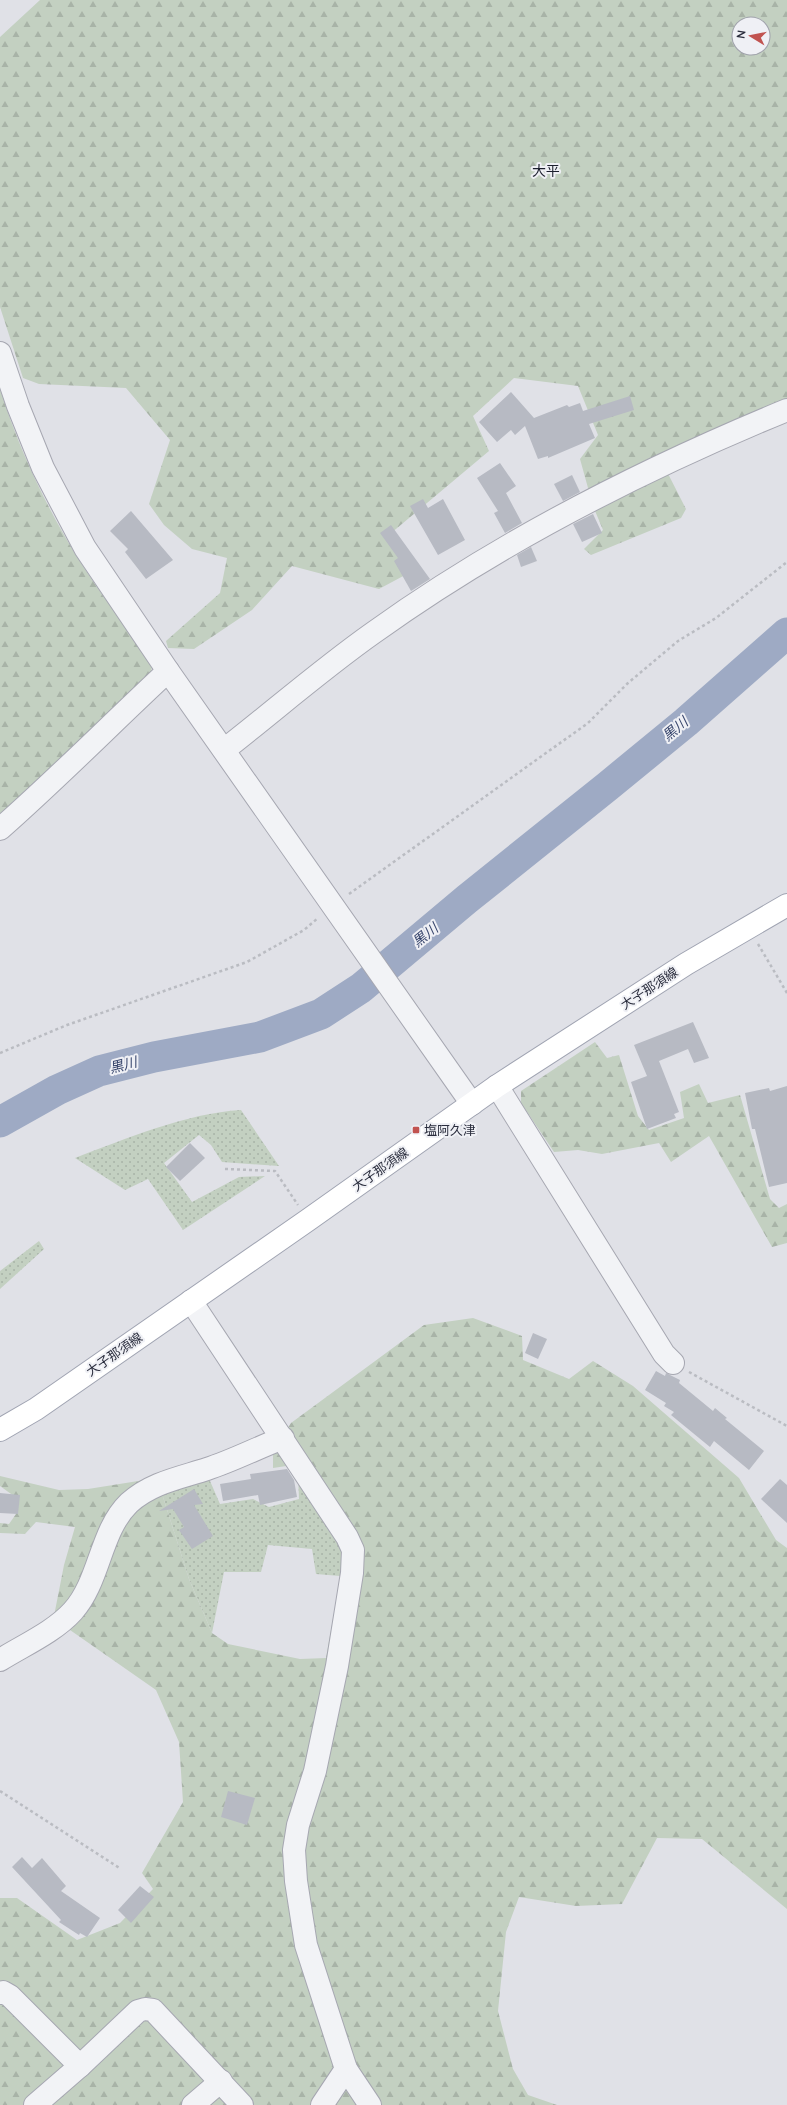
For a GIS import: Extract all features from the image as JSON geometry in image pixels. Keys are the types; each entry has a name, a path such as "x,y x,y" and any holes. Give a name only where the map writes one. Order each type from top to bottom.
{"main road":[{"name":"大子那須線","path":"0,1430 36,1408 308,1220 496,1086 686,964 787,905"}],"street":[{"path":"0,353 20,413 43,468 85,548 168,671 403,1008 472,1104"},
{"path":"224,750 372,634 428,595 532,530 700,446 787,410"},
{"path":"0,829 49,786 77,756 168,671"},
{"path":"496,1086 664,1354 673,1363"},
{"path":"191,1301 283,1438 347,1537 353,1550 352,1573 337,1666 315,1771 298,1825 294,1850 296,1881 306,1945 346,2069 370,2105"},
{"path":"0,1660 55,1626 74,1610 85,1592 115,1523 128,1505 142,1492 158,1484 208,1469 283,1438"},
{"path":"0,1993 3,1992 10,1996 80,2066"},
{"path":"35,2105 80,2066 138,2011 145,2009 153,2010 222,2081 242,2105"},
{"path":"322,2105 346,2069"},
{"path":"193,2105 222,2081"}],"path":[{"path":"0,1053 67,1025 247,962 304,930 335,909 588,723 628,683 678,641 716,618 787,562"},
{"path":"748,928 787,993"},
{"path":"225,1169 275,1171 308,1220"},
{"path":"673,1363 787,1426"},
{"path":"0,1791 121,1869"}],"green space":[{"path":"40,0 787,0 787,414 661,460 686,509 681,518 591,555 584,549 603,530 593,506 580,459 598,435 578,386 514,378 473,416 489,451 390,534 407,574 379,589 292,566 252,610 194,649 168,648 166,641 220,593 227,558 192,549 164,525 149,504 170,440 126,388 39,384 23,378 0,307 0,37"},
{"path":"0,389 15,432 33,474 64,535 94,583 153,664 147,684 0,824"},
{"path":"595,1042 607,1058 619,1055 638,1116 649,1130 684,1118 680,1092 699,1084 708,1103 740,1095 770,1199 779,1208 787,1204 787,1243 772,1247 709,1136 671,1162 659,1143 602,1154 578,1150 554,1152 521,1103 521,1091"},
{"path":"241,1110 279,1166 222,1162 211,1145 199,1135 164,1163 192,1202 239,1177 265,1176 183,1230 148,1179 125,1190 75,1158 135,1135 178,1121 220,1112"},
{"path":"39,1241 44,1249 0,1289 0,1271"},
{"path":"473,1318 522,1336 523,1360 569,1379 593,1361 633,1386 739,1478 776,1540 787,1548 787,1909 702,1839 657,1838 622,1904 576,1906 519,1897 506,1932 498,2011 513,2069 528,2095 557,2105 0,2105 0,1898 17,1898 77,1940 120,1923 153,1889 142,1873 183,1802 179,1742 156,1690 70,1630 54,1616 64,1565 75,1527 36,1522 25,1534 0,1533 0,1523 9,1524 16,1514 18,1499 0,1486 0,1476 59,1490 88,1489 157,1478 189,1579 212,1633 228,1644 300,1659 326,1658 345,1551 293,1465 273,1468 273,1452 291,1423 424,1325"},
{"path":"298,1473 345,1551 340,1576 316,1574 312,1549 268,1545 261,1572 224,1572 212,1633 189,1579 157,1478 207,1474 220,1504 253,1499 269,1507 299,1499"}],"building":[{"path":"511,392 534,418 567,405 569,407 580,403 583,411 630,396 634,410 589,424 595,438 548,458 548,456 538,459 525,426 515,435 511,430 497,442 479,422"},
{"path":"500,463 516,486 506,493 522,523 505,533 494,513 498,511 477,478"},
{"path":"572,475 580,492 563,501 554,484"},
{"path":"423,499 428,508 443,499 465,540 438,555 410,506"},
{"path":"131,511 173,560 146,579 125,552 128,549 110,531"},
{"path":"593,514 602,533 582,542 573,524"},
{"path":"391,525 430,579 411,591 394,561 398,558 380,533"},
{"path":"531,547 537,561 521,567 517,555"},
{"path":"693,1022 709,1058 694,1063 688,1049 659,1061 679,1112 674,1114 676,1118 647,1129 631,1082 647,1076 634,1045"},
{"path":"787,1086 787,1183 769,1187 755,1129 752,1129 745,1093 769,1088 770,1091"},
{"path":"190,1143 205,1158 180,1181 166,1167"},
{"path":"533,1333 547,1339 538,1359 525,1353"},
{"path":"656,1371 665,1376 666,1373 680,1380 679,1383 713,1411 715,1408 727,1418 725,1419 764,1451 749,1470 714,1441 710,1447 671,1415 674,1412 664,1406 666,1403 645,1390"},
{"path":"287,1469 294,1480 297,1497 260,1505 258,1495 223,1501 220,1484 251,1479 250,1474"},
{"path":"780,1479 787,1485 787,1523 761,1499"},
{"path":"194,1489 203,1504 194,1505 213,1536 192,1549 179,1530 184,1527 173,1509 159,1511"},
{"path":"0,1493 20,1495 18,1514 0,1513"},
{"path":"228,1791 255,1798 247,1825 221,1817"},
{"path":"22,1857 32,1868 42,1858 66,1886 61,1891 100,1918 87,1937 80,1933 79,1935 59,1922 61,1920 12,1867"},
{"path":"140,1886 154,1897 131,1923 118,1910"}],"waterway":[{"name":"黒川","path":"0,1122 57,1090 99,1071 154,1057 260,1037 321,1014 361,988 467,899 686,722 787,633"}],"place":[{"name":"塩阿久津","path":"416,1130"}],"district":[{"name":"大平","path":"546,171"}]}
